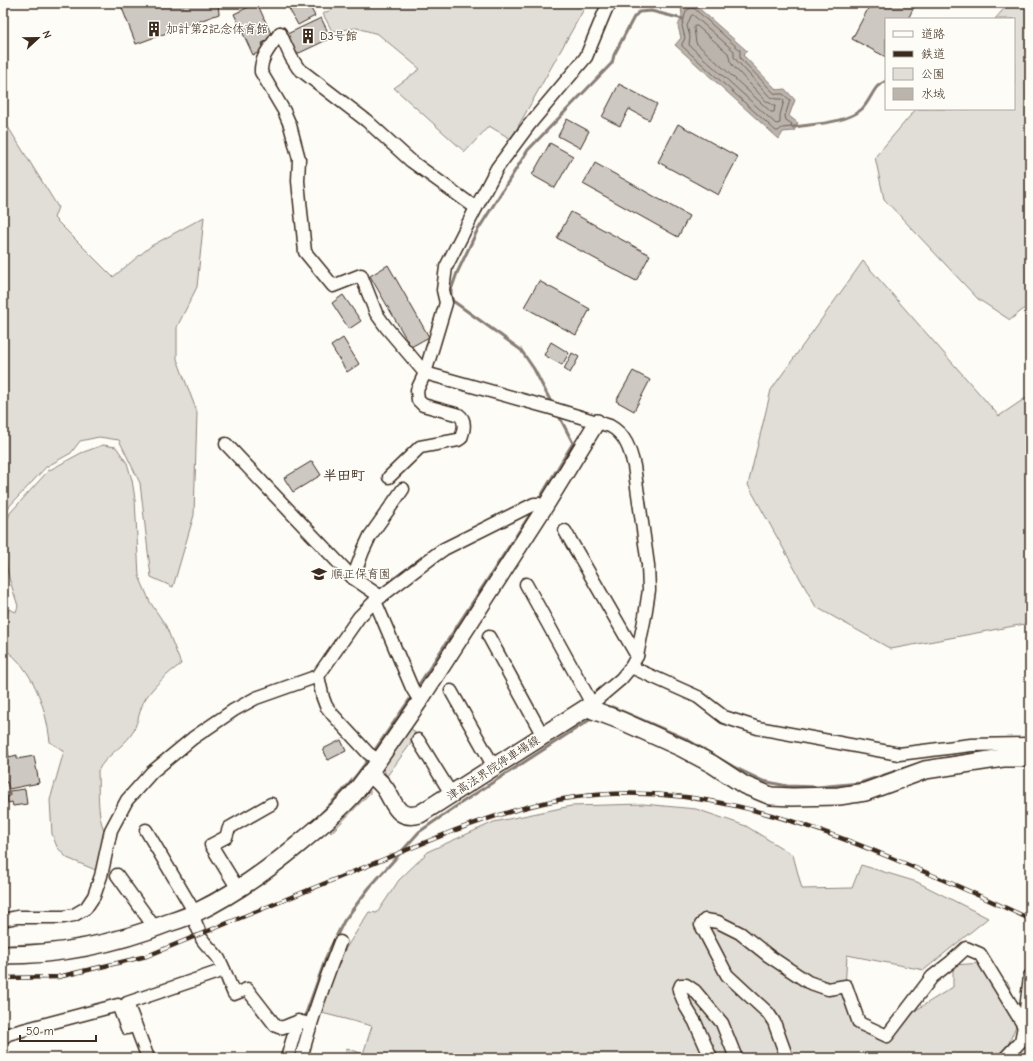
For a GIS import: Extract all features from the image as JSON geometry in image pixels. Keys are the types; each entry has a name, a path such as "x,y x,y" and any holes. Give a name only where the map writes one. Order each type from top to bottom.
{"main road":[{"name":"津高法界院停車場線","path":"373,761 385,788 398,811 408,816 420,814 543,736 594,709"},
{"path":"594,709 682,748 712,764 744,785 771,796 839,796 865,792 923,764 1003,758 1024,751"},
{"path":"3,955 28,955 76,950 116,941 152,924 192,909 235,884 259,875 322,825 350,798 373,761"}],"street":[{"path":"389,477 420,447 453,442 461,438 464,422 461,416 423,405 418,400 417,390 425,373 446,303 443,290 446,267 501,162 529,125 586,58 606,9 612,3"},
{"path":"476,208 411,161 367,121 298,68 280,33 264,57 261,64 261,72 284,111 290,125 299,159 298,181 305,252 333,286 361,275 376,313 425,373 597,422 617,430 626,441 634,466 648,565 648,590 645,616 637,656 621,679 594,709 526,584"},
{"path":"315,677 326,706 373,761 539,505 597,422"},
{"path":"226,444 353,578 377,597 416,694"},
{"path":"353,578 370,536 403,489"},
{"path":"3,920 17,917 64,917 74,915 86,908 94,896 101,876 112,830 127,800 152,772 193,738 234,710 256,698 315,677 359,617 377,597 444,549 539,505"},
{"path":"566,531 637,656"},
{"path":"489,637 543,736"},
{"path":"630,667 698,697 724,717 758,728 898,754 963,746 1024,751"},
{"path":"451,691 494,767"},
{"path":"418,740 452,795"},
{"path":"898,754 902,760 923,764 963,746"},
{"path":"235,884 211,845 226,837 229,828 271,804"},
{"path":"146,830 192,909 206,945 219,959 234,994 247,989 278,1028 304,1023"},
{"path":"117,875 152,924"},
{"path":"787,1058 774,1022 768,1013 727,975 701,925 705,920 718,922 740,933 808,982 828,989 846,986 859,1023 886,1036 932,977 966,948 980,954 1024,1026"},
{"path":"287,1058 324,984 340,942"},
{"path":"148,1058 127,1003 224,970"},
{"path":"1006,1058 1021,1041 1030,976"},
{"path":"711,1058 679,990 681,985 686,985 695,991 722,1023 736,1058"},
{"path":"3,1038 8,1034 118,1005 127,1028 136,1026"},
{"path":"301,1058 304,1023"}],"green space":[{"path":"343,3 576,3 584,9 511,139 489,126 465,152 394,88 420,69 378,34 357,28 332,31 323,14"},
{"path":"1009,3 1030,3 1030,304 1010,320 978,299 884,199 875,157 915,110 1015,110 1015,18 996,18"},
{"path":"3,119 58,207 54,218 113,277 151,246 204,217 197,287 177,327 177,359 197,412 194,515 173,587 151,577 140,483 119,440 99,437 80,441 71,453 46,467 5,511 3,516"},
{"path":"863,261 999,416 1030,395 1030,623 891,649 816,607 748,485 771,390"},
{"path":"103,445 116,447 127,463 135,499 139,576 150,602 166,626 181,664 150,692 143,703 131,735 109,756 98,771 98,795 101,821 103,829 107,835 98,871 67,858 57,847 52,834 50,800 64,751 50,742 41,702 30,677 13,656 3,648 3,625 9,609 16,612 18,606 9,578 4,552 3,532 10,513 48,471 81,453"},
{"path":"410,727 417,735 387,776 382,767"},
{"path":"367,788 370,790 370,793 331,833 330,831 335,827 343,812"},
{"path":"643,804 696,809 746,826 793,855 802,889 852,888 861,865 917,882 988,918 924,970 847,955 845,990 858,1027 886,1043 916,1010 953,987 953,965 983,963 1008,983 1021,1014 1006,1050 991,1058 942,1058 935,1054 934,1058 345,1058 347,1048 363,1054 372,1026 318,1012 332,970 369,912 377,913 399,880 429,851 494,822 571,806"}],"water":[{"path":"693,3 747,51 743,55 777,90 785,89 795,100 789,116 798,123 794,131 783,132 779,139 675,45 681,38 678,26 682,16 681,6 686,6"}],"building":[{"name":"加計第2記念体育館","path":"120,3 218,3 219,14 136,44"},
{"path":"257,3 273,38 262,43 265,50 253,55 234,14"},
{"path":"286,3 308,3 315,16 298,25"},
{"path":"871,3 916,3 908,18 885,18 885,56 852,39"},
{"name":"D3号館","path":"321,18 331,38 295,55 285,35"},
{"path":"619,84 657,104 649,120 629,109 620,126 602,117"},
{"path":"567,119 589,131 580,148 558,136"},
{"path":"678,124 738,157 718,195 658,162"},
{"path":"550,143 573,156 555,188 532,175"},
{"path":"595,163 689,216 678,237 583,184"},
{"path":"571,212 650,255 636,281 557,238"},
{"path":"388,265 429,337 411,347 370,276"},
{"path":"539,281 590,309 576,335 524,307"},
{"path":"343,295 361,321 349,329 332,303"},
{"path":"343,338 359,364 347,372 331,346"},
{"path":"551,342 569,353 562,365 544,355"},
{"path":"572,353 579,357 570,373 564,369"},
{"path":"633,371 650,380 634,411 616,401"},
{"path":"312,461 321,475 293,492 284,478"},
{"path":"341,740 346,751 328,760 323,749"},
{"path":"7,746 9,757 17,755 17,759 34,756 39,783 9,789 7,782 3,783 3,762 5,762 3,747"},
{"path":"25,789 27,804 13,806 12,802 8,803 7,797 10,796 9,791"}],"waterway":[{"path":"552,404 534,369 521,350 453,301 451,290 457,273 476,233 528,150 612,63 614,55 634,17 639,12 651,11 683,19"},
{"path":"793,127 839,120 856,114 864,107 877,87 885,82"},
{"path":"538,501 573,443 558,414"},
{"path":"416,689 533,510"},
{"path":"314,685 317,699"},
{"path":"372,754 412,696"},
{"path":"606,707 612,707 686,739 734,767 763,781 787,786 818,787 860,783 915,765"},
{"path":"304,1019 327,955 344,921 369,888 419,832 594,717"},
{"path":"942,759 968,755"},
{"path":"312,823 335,800 369,758"},
{"path":"194,904 227,886"},
{"path":"170,914 189,906"},
{"path":"10,946 52,944"},
{"path":"293,1058 296,1048"}],"railway":[{"path":"3,978 58,977 147,956 483,820 529,806 576,797 617,794 658,794 699,799 778,817 817,829 894,859 1030,919"}],"place":[{"name":"加計第2記念体育館","path":"154,29"},
{"name":"D3号館","path":"308,36"},
{"name":"順正保育園","path":"319,574"}],"district":[{"name":"半田町","path":"344,475"}]}
